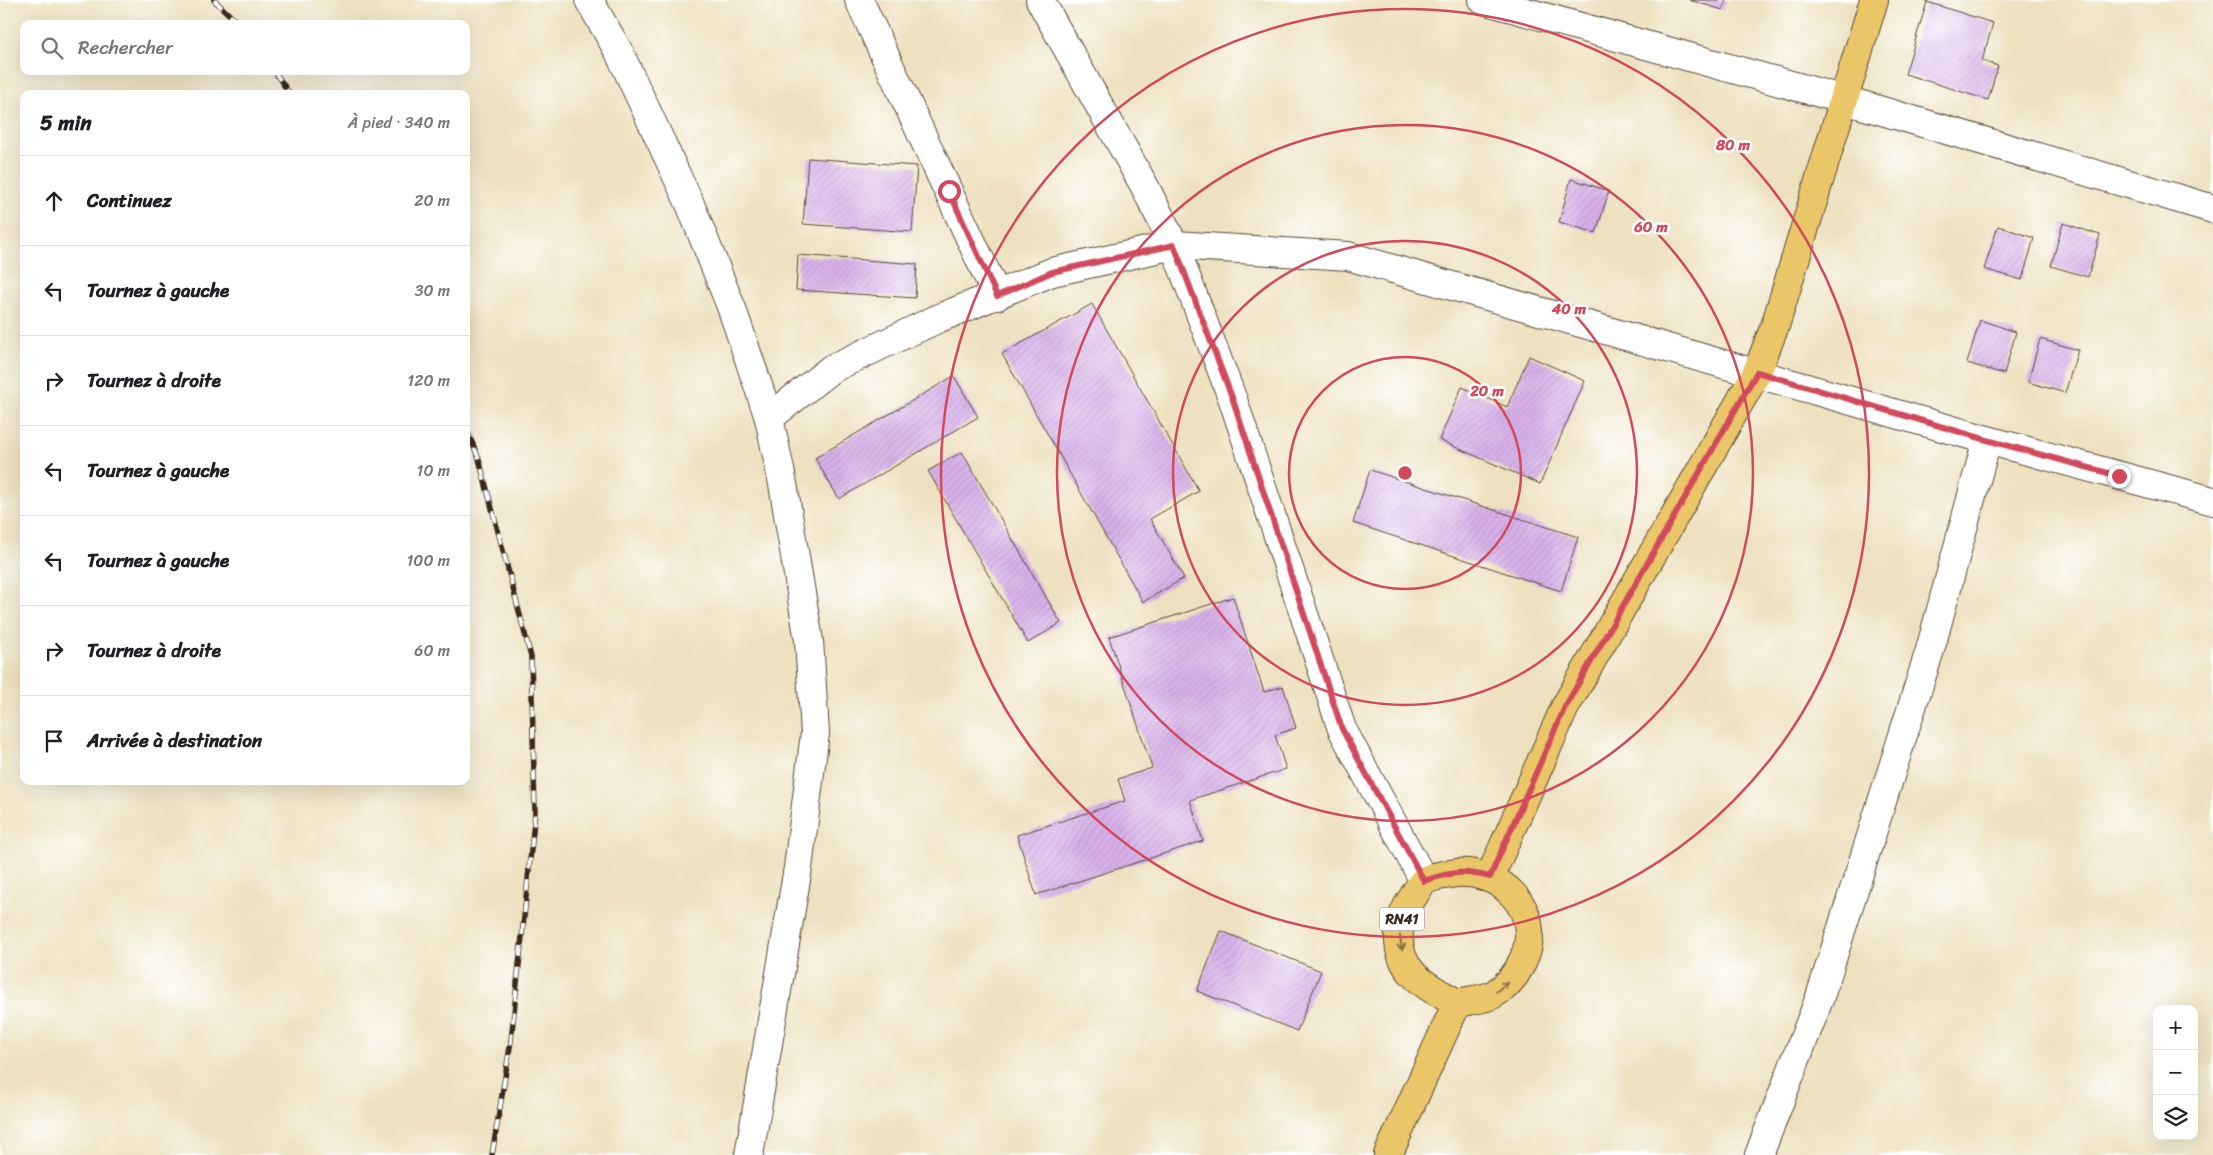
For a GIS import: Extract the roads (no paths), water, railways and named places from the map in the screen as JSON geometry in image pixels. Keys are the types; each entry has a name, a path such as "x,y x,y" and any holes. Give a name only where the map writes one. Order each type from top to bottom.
{"main road":[{"path":"1490,877 1565,707 1757,372 1776,323 1846,100 1874,0"},
{"path":"1388,1155 1457,1003 1494,994 1516,976 1528,949 1528,920 1514,894 1490,877 1465,871 1441,875 1424,881"},
{"name":"RN41","path":"1424,881 1405,908 1399,933 1403,957 1416,979 1457,1003"}],"street":[{"path":"589,0 619,52 690,204 732,309 769,418 783,484 809,641 815,733 798,868 749,1155"},
{"path":"859,0 997,296"},
{"path":"1040,0 1145,187 1174,245 1233,400 1342,729 1424,881"},
{"path":"1483,0 1846,100 2213,209"},
{"path":"769,418 831,369 937,319 1052,272 1174,245 1348,256 1757,372 1987,440 2213,501"},
{"path":"1759,1155 1820,997 1930,650 1987,440"}],"railway":[{"path":"214,0 235,20"},
{"path":"277,75 287,90"},
{"path":"470,438 479,459 531,657 535,812 511,1041 492,1155"}]}
